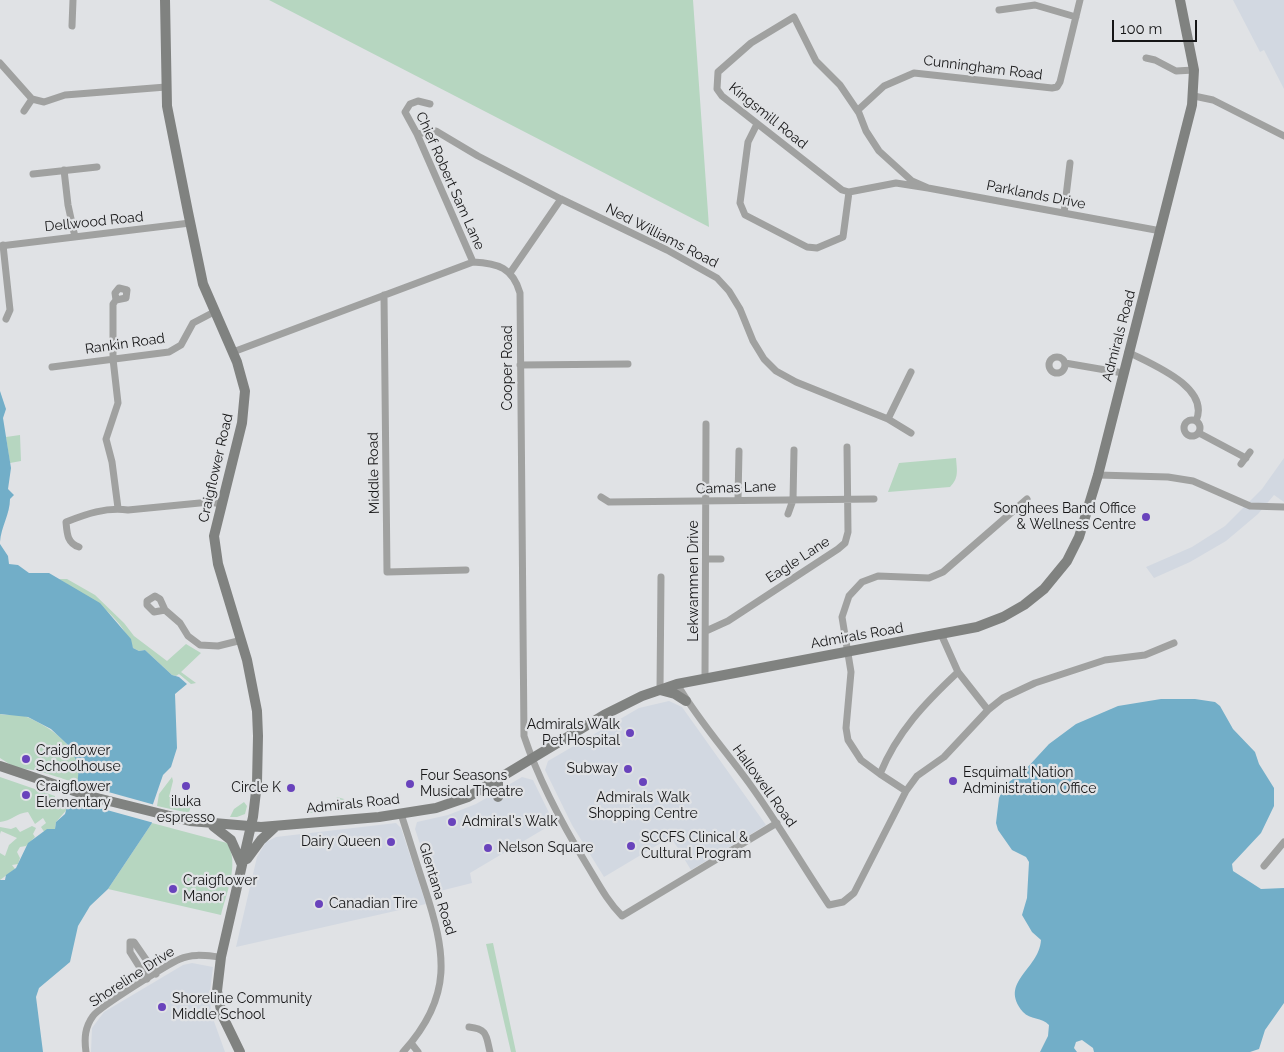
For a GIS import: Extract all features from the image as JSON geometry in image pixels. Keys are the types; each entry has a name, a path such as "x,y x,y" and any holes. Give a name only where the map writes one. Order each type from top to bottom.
{"main road":[{"name":"Craigflower Road","path":"165,0 166,87 170,121 190,223 203,284 233,352 245,391 244,408 214,536 214,549 242,640 252,684 258,736 257,783 251,827 222,957 217,991 222,1016 240,1052"},
{"name":"Admirals Road","path":"0,770 163,816 208,823 251,827 276,826 401,814 450,804 484,788 604,715 677,684 978,626 1003,617 1024,605 1044,589 1074,551 1098,476 1128,352 1161,232 1194,96 1194,70 1180,0"},
{"path":"660,690 675,694 686,701"},
{"name":"Admirals Road","path":"0,766 62,789"},
{"path":"484,788 498,797 498,780"},
{"path":"208,823 224,832 231,840 242,866"},
{"path":"242,866 261,840 276,826"}],"street":[{"path":"72,26 73,0"},
{"path":"999,10 1035,5 1076,17 1080,0"},
{"name":"Parklands Drive","path":"794,16 816,61 838,82 858,110 866,132 879,151 908,181 928,188 1161,232"},
{"name":"Kingsmill Road","path":"794,16 751,43 718,72 716,86 719,94 842,190 850,192"},
{"name":"Cunningham Road","path":"858,110 884,86 914,72 1052,88 1057,87 1060,82 1076,17"},
{"path":"1146,58 1176,70 1194,70"},
{"path":"0,63 32,99 44,102 65,95 166,87"},
{"path":"1194,96 1216,101 1284,136"},
{"path":"24,111 32,99"},
{"name":"Chief Robert Sam Lane","path":"430,104 418,102 410,104 405,112 417,134 473,262"},
{"path":"757,124 748,142 740,203 745,215 813,249 843,237 850,192 908,181"},
{"name":"Ned Williams Road","path":"417,134 436,131 561,199 667,250 717,278 729,291 740,309 753,341 764,359 776,371 796,382 888,419 911,434"},
{"path":"1064,213 1070,164"},
{"path":"33,174 97,167"},
{"path":"64,170 68,205 75,237"},
{"path":"233,352 473,262 492,263 510,273 561,199"},
{"name":"Dellwood Road","path":"1,246 190,223"},
{"path":"1,246 10,310 6,319"},
{"name":"Cooper Road","path":"510,273 516,281 520,293 524,736 532,760 570,837 609,901 622,916 777,823"},
{"name":"Middle Road","path":"384,295 387,572 466,570"},
{"path":"116,300 112,304 113,359 118,403 106,439 112,462 118,508"},
{"name":"Rankin Road","path":"52,367 172,351 180,345 191,325 214,312"},
{"path":"1128,352 1173,376 1186,386 1199,404 1196,421"},
{"path":"1065,363 1123,373"},
{"path":"520,366 628,364"},
{"path":"888,419 911,372"},
{"path":"1196,421 1200,425 1199,433"},
{"path":"1196,421 1186,423 1185,431 1191,436 1199,433 1246,458"},
{"name":"Lekwammen Drive","path":"705,678 707,559 706,424"},
{"name":"Eagle Lane","path":"706,630 728,621 838,550 845,543 848,532 846,446"},
{"path":"788,514 793,500 794,450"},
{"path":"738,499 739,451"},
{"path":"1098,476 1168,477 1193,481 1250,506 1284,507"},
{"name":"Camas Lane","path":"601,497 609,502 707,502 738,499 874,499"},
{"path":"1027,499 943,572 929,578 878,576 862,582 849,596 842,617 851,672 846,728 848,740 861,760 906,791 916,776 944,757 988,710 1003,698 1035,683 1105,660 1145,655 1174,643"},
{"path":"79,547 73,545 67,537 66,522 88,513 118,508 128,510 210,502 221,504"},
{"path":"707,559 721,559"},
{"path":"660,690 662,577"},
{"path":"165,610 180,623 188,636 200,645 218,646 242,640"},
{"path":"941,634 958,672 988,710"},
{"path":"880,774 886,758 910,720 958,672"},
{"name":"Hallowell Road","path":"677,684 686,701 777,823 829,905 843,902 858,888 906,791"},
{"name":"Glentana Road","path":"401,814 438,928 442,957 441,979 432,1010 403,1052"},
{"path":"1264,866 1284,842"},
{"path":"148,979 130,952 130,942 134,942 140,947 156,974"},
{"name":"Shoreline Drive","path":"86,1052 84,1038 87,1026 94,1014 180,958 197,955 222,957"},
{"path":"469,1027 481,1028 484,1031 490,1052"},
{"path":"411,1043 418,1052"}],"shaded area":[{"path":"1233,0 1284,0 1284,89 1264,50 1260,52"},
{"path":"1284,458 1284,502 1274,495 1258,514 1226,541 1190,562 1154,578 1146,567 1192,547 1225,526 1262,489"},
{"name":"Admirals Walk Shopping Centre","path":"669,701 682,707 766,825 691,870 671,837 604,877 572,825 545,770 548,761 639,708"},
{"name":"Nelson Square","path":"522,777 533,780 554,823 470,873 472,883 436,892 415,829 417,822 448,815 476,804"},
{"path":"396,823 401,828 426,904 236,947 257,857 266,842 276,837"},
{"name":"Shoreline Community Middle School","path":"192,963 213,967 210,992 211,1013 225,1052 91,1052 92,1028 104,1012 183,965"}],"green space":[{"path":"269,0 693,0 709,227"},
{"path":"20,435 21,461 10,463 6,437"},
{"path":"956,458 956,477 950,487 888,492 899,463"},
{"path":"59,579 67,579 95,595 124,623 134,636 167,661 186,644 201,653 181,672 196,683 191,684 179,674 176,676 172,675 145,650 139,651 133,648 127,635 111,615 92,600"},
{"path":"0,714 24,716 47,727 56,734 72,751 77,761 80,772 79,784 39,771 14,767 0,758"},
{"name":"Craigflower Elementary","path":"0,777 55,796 54,803 65,800 69,802 69,807 56,822 55,829 45,833 41,827 46,823 43,818 35,824 28,812 0,822"},
{"path":"172,777 173,781 169,797 192,801 189,813 157,806 159,794"},
{"path":"337,797 344,799 347,805 345,810 330,812"},
{"path":"244,802 247,806 245,814 230,817 234,809"},
{"path":"319,805 322,809 321,812 306,813 307,806"},
{"path":"152,823 227,843 231,851 232,869 229,888 221,915 108,889"},
{"path":"32,826 36,828 33,834 35,837 26,846 20,847 17,852 20,858 18,864 12,865 15,869 0,880 0,853 5,856 9,845 17,838 1,831 0,834 0,827 11,829 16,827 20,832"},
{"path":"493,943 516,1052 511,1052 486,944"}],"water":[{"path":"0,391 6,409 3,418 11,468 8,489 14,495 10,499 9,510 0,542"},
{"path":"0,544 8,556 9,564 18,565 29,573 49,573 100,603 131,639 133,648 139,651 145,650 172,675 179,677 187,684 175,694 177,748 171,767 163,775 153,804 152,823 108,889 90,906 78,926 70,962 39,988 36,997 43,1052 0,1052 0,880 5,880 6,875 16,868 28,843 47,829 55,829 56,822 65,814 69,800 77,788 79,767 68,745 51,729 28,717 0,714"},
{"path":"1161,699 1195,699 1215,702 1220,706 1233,729 1255,752 1259,764 1274,788 1274,806 1261,833 1232,864 1233,871 1261,889 1284,888 1284,1003 1265,1030 1259,1049 1250,1052 1094,1052 1093,1048 1082,1040 1076,1042 1074,1048 1077,1052 1040,1052 1048,1036 1049,1025 1046,1022 1026,1015 1017,1002 1015,992 1017,984 1039,950 1041,940 1032,932 1022,915 1027,898 1029,862 1026,857 1012,850 998,830 996,823 999,798 1005,785 1025,770 1049,744 1076,724 1118,706"}],"pier":[{"path":"76,783 155,805 154,823 67,799"}],"place":[{"name":"Songhees Band Office & Wellness Centre","path":"1146,517"},
{"name":"Admirals Walk Pet Hospital","path":"630,733"},
{"name":"Craigflower Schoolhouse","path":"26,759"},
{"name":"Subway","path":"628,769"},
{"name":"Esquimalt Nation Administration Office","path":"953,781"},
{"name":"Admirals Walk Shopping Centre","path":"643,782"},
{"name":"Four Seasons Musical Theatre","path":"410,784"},
{"name":"iluka espresso","path":"186,786"},
{"name":"Circle K","path":"291,788"},
{"name":"Craigflower Elementary","path":"26,795"},
{"name":"Admiral's Walk","path":"452,822"},
{"name":"Dairy Queen","path":"391,842"},
{"name":"SCCFS Clinical & Cultural Program","path":"631,846"},
{"name":"Nelson Square","path":"488,848"},
{"name":"Craigflower Manor","path":"173,889"},
{"name":"Canadian Tire","path":"319,904"},
{"name":"Shoreline Community Middle School","path":"162,1007"}]}
